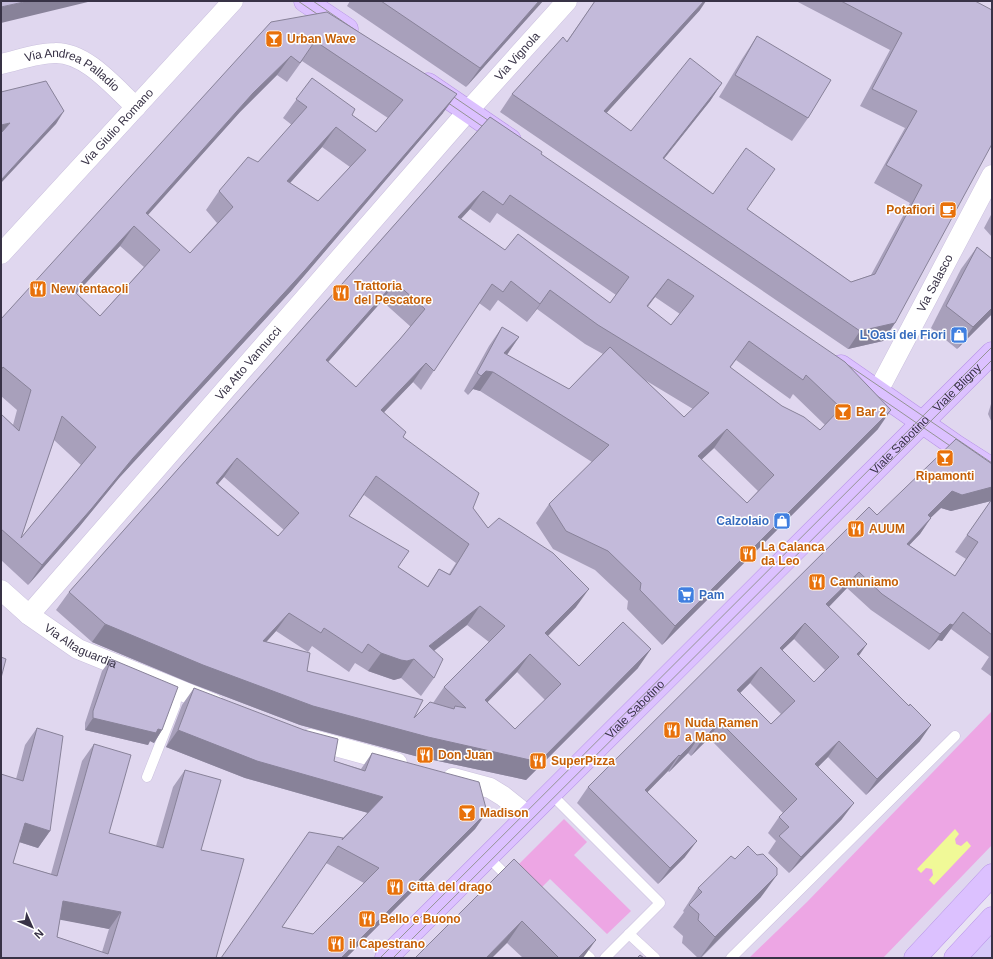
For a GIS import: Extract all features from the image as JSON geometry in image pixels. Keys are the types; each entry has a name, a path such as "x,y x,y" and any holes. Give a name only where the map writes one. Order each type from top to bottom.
{"street":[{"name":"Via Giulio Romano","path":"1,254 233,1"},
{"path":"305,1 364,41"},
{"name":"Via Vignola","path":"468,111 567,1"},
{"name":"Via Andrea Palladio","path":"1,64 48,53 60,53 75,57 88,64 136,107"},
{"path":"410,72 528,152"},
{"name":"Via Atto Vannucci","path":"29,615 468,111"},
{"name":"Via Salasco","path":"878,391 992,175"},
{"name":"Viale Bligny","path":"923,422 992,353"},
{"path":"824,355 992,469"},
{"name":"Viale Sabotino","path":"386,958 923,422"},
{"path":"956,446 992,451"},
{"name":"Via Altaguardia","path":"1,590 29,615 78,649 230,710"},
{"path":"289,733 414,767"},
{"path":"437,774 490,788 508,799 528,816"},
{"path":"915,958 992,875"},
{"path":"955,958 992,918"}],"lane":[{"path":"147,777 175,706 178,690"},
{"path":"731,958 955,736"},
{"path":"551,794 660,902 605,958"},
{"path":"488,857 522,891"},
{"path":"629,934 655,958"},
{"path":"573,941 590,958"}],"shaded area":[{"path":"1,1 299,1 992,472 992,871 911,958 1,958"},
{"path":"312,1 992,1 992,349 924,418 473,108"},
{"path":"992,356 992,466 928,421"},
{"path":"992,711 992,845 883,958 749,958 807,902"},
{"path":"564,819 587,842 574,855 631,911 607,934 550,879 538,891 515,868"},
{"path":"955,829 959,834 955,839 956,844 961,846 967,841 971,846 934,885 929,880 933,875 932,869 926,868 921,873 917,869"},
{"path":"992,921 992,958 958,958"}],"building":[{"path":"1,1 28,1 1,7"},
{"path":"381,1 539,1 480,68"},
{"path":"595,1 704,1 604,111 631,131 690,58 722,83 663,158 713,194 746,148 775,169 747,209 851,282 875,274 922,185 886,165 917,111 872,89 902,33 841,1 975,1 992,10 992,144 895,323 860,331 512,94 563,37 567,42"},
{"path":"327,12 457,94 305,270 133,458 42,565 1,529 1,414 19,431 31,390 3,367 1,370 1,319 271,22","holes":["315,41 403,100 376,132 352,115 355,109 312,78 296,99 307,107 258,162 248,157 219,191 233,207 190,253 146,213 253,93 291,56 300,63","336,127 366,150 318,201 287,181","134,226 160,250 100,316 74,291","62,416 96,447 21,538"]},
{"path":"757,36 831,80 808,118 735,75"},
{"path":"46,81 64,111 1,180 1,133 10,123 1,125 1,92"},
{"path":"490,117 542,152 541,154 845,362 891,410 675,626 640,590 641,583 608,551 566,531 549,504 609,445 493,372 486,371 481,376 477,373 502,327 519,337 504,353 569,389 610,347 684,417 709,393 598,325 550,290 540,304 511,281 503,292 492,284 434,371 426,363 381,410 406,432 403,437 479,493 473,508 488,528 499,518 553,553 589,589 545,633 579,666 623,622 651,649 539,762 428,737 313,706 203,665 105,624 69,592","holes":["483,191 503,205 510,195 629,277 610,303 518,234 505,250 458,217","668,279 694,296 671,325 647,306","395,282 425,309 356,387 326,360","749,341 803,380 806,375 841,408 820,430 804,417 782,406 730,367","727,429 774,475 747,503 698,456","237,458 299,513 278,536 216,483","376,476 469,544 450,575 439,569 428,587 398,567 409,551 349,516","480,606 505,626 444,687 466,708 455,706 454,709 430,702 414,718 423,700 307,671 310,653 263,641 289,613 321,633 324,628 362,653 368,644 381,653 401,660 407,661 414,659 434,678 443,659 429,646","530,654 561,684 515,729 485,700"]},
{"path":"977,247 992,259 992,308 973,327 946,306"},
{"path":"956,439 992,464 992,487 962,495 952,491 928,515 931,518 907,544 955,576 978,542 967,535 992,499 992,635 963,612 953,625 950,624 940,634 882,594 859,572 826,604 867,644 857,654 909,706 910,704 931,725 877,779 839,741 815,764 854,803 801,857 779,836 789,827 779,817 797,799 720,722 702,740 699,737 680,756 679,755 645,790 697,841 670,868 588,787 869,507 877,515","holes":["805,623 839,657 814,682 780,648","761,667 795,701 771,724 737,690"]},
{"path":"1,657 6,659 1,678"},
{"path":"111,659 178,687 162,730 158,729 156,733 93,718 93,711"},
{"path":"194,688 304,730 338,739 334,761 365,771 372,753 479,782 487,812 341,958 221,958 309,832 343,838 342,840 383,797 257,761 178,730","holes":["338,846 379,868 313,934 282,927"]},
{"path":"37,728 63,736 50,831 25,823 13,863 57,876 94,744 131,755 109,833 163,848 185,770 221,780 201,850 244,859 216,958 1,958 1,774 23,781","holes":["63,901 121,912 108,954 57,937"]},
{"path":"748,846 757,855 763,854 777,868 777,875 715,937 698,920 699,914 689,905 702,892 698,888 731,856 735,859"},
{"path":"514,859 596,940 578,958 559,958 522,921 486,958 415,958"},
{"path":"640,955 644,958 637,958"}],"tram line":[{"path":"298,1 326,20"},
{"path":"313,1 364,36"},
{"path":"445,91 498,127"},
{"path":"441,98 492,133"},
{"path":"380,958 992,347"},
{"path":"393,958 992,360"},
{"path":"842,361 992,463"},
{"path":"870,391 959,452"}],"place":[{"name":"Urban Wave","path":"274,39"},
{"name":"Potafiori","path":"948,210"},
{"name":"New tentacoli","path":"38,289"},
{"name":"Trattoria del Pescatore","path":"341,293"},
{"name":"L'Oasi dei Fiori","path":"959,335"},
{"name":"Bar 2","path":"843,412"},
{"name":"Ripamonti","path":"945,458"},
{"name":"Calzolaio","path":"782,521"},
{"name":"AUUM","path":"856,529"},
{"name":"La Calanca da Leo","path":"748,554"},
{"name":"Camuniamo","path":"817,582"},
{"name":"Pam","path":"686,595"},
{"name":"Nuda Ramen a Mano","path":"672,730"},
{"name":"Don Juan","path":"425,755"},
{"name":"SuperPizza","path":"538,761"},
{"name":"Madison","path":"467,813"},
{"name":"Città del drago","path":"395,887"},
{"name":"Bello e Buono","path":"367,919"},
{"name":"il Capestrano","path":"336,944"}]}
